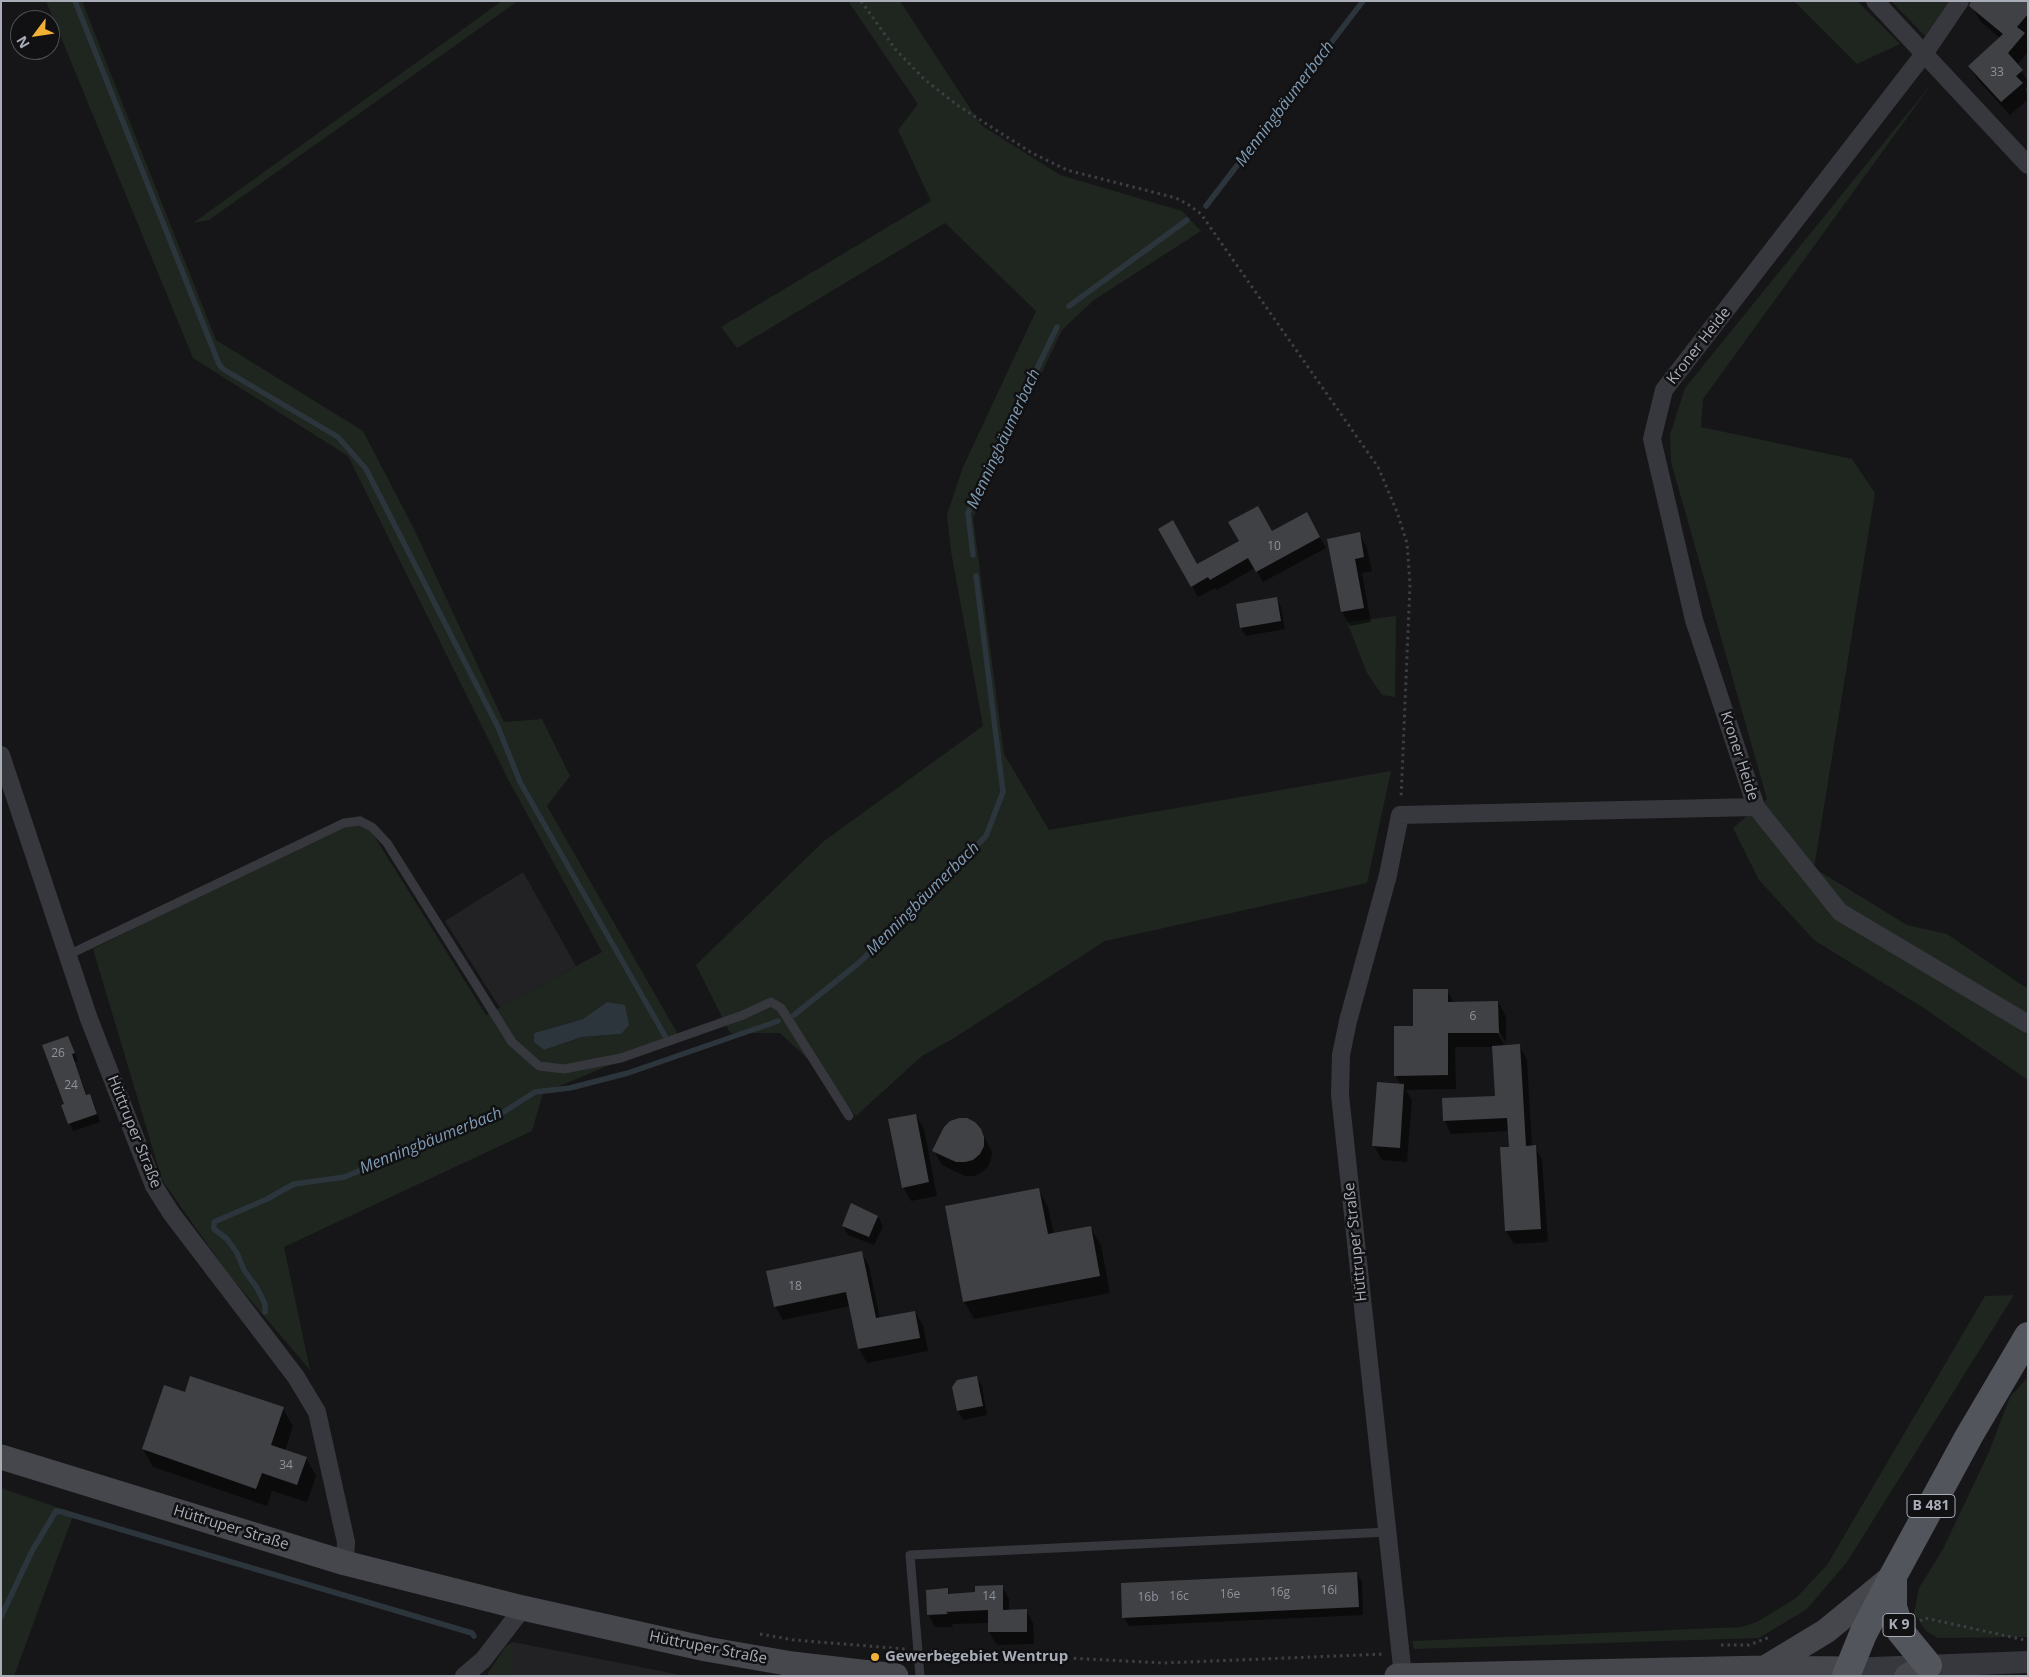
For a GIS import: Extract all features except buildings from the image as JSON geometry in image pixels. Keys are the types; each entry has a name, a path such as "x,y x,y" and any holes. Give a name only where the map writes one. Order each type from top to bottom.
{"main road":[{"name":"B 481","path":"1847,1672 1863,1634 1893,1576 1969,1436 2028,1336"},
{"name":"Hüttruper Straße","path":"1,1458 345,1562 523,1608 715,1650 792,1664 896,1676"},
{"name":"K 9","path":"1893,1576 1892,1607 1917,1670"},
{"name":"K 9","path":"1771,1672 1826,1631 1893,1576"},
{"name":"K 9","path":"1401,1668 1847,1672"}],"street":[{"path":"1875,1 2028,165"},
{"name":"Kroner Heide","path":"1960,1 1924,54 1664,390 1652,439 1694,620 1756,807 1840,912 2028,1024"},
{"name":"Hüttruper Straße","path":"1,756 89,1019 154,1186 171,1213 296,1377 317,1412 346,1542 345,1562"},
{"name":"Kroner Heide","path":"1400,815 1756,807"},
{"name":"Hüttruper Straße","path":"1400,815 1388,874 1348,1021 1341,1055 1340,1086 1401,1668"},
{"path":"464,1676 483,1660 523,1608"},
{"name":"K 9","path":"1847,1672 1917,1670 2028,1662"}],"lane":[{"path":"68,955 344,823 360,822 372,827 387,843 512,1042 539,1066 564,1069 621,1058 734,1018 771,1002 781,1008 849,1116"},
{"path":"920,1676 910,1555 1388,1532"}],"path":[{"path":"861,1 896,50 924,79 957,105 1032,153 1067,170 1176,198 1201,214 1378,467 1408,543 1410,584 1400,815"},
{"path":"1901,1632 1925,1618 2028,1641"},
{"path":"756,1634 794,1640 918,1650 1164,1663 1401,1668"},
{"path":"1719,1645 1749,1645 1761,1642 1776,1634"}],"shaded area":[{"path":"46,1 82,1 216,340 363,431 414,529 504,722 542,719 570,776 547,806 679,1036 543,1093 532,1131 284,1247 310,1370 229,1275 162,1180 93,949 361,815 486,1015 602,952 509,781 348,456 193,358 60,35 60,10 50,10","holes":["607,1002 621,1034 582,1037 544,1050 534,1042 534,1033 583,1019"]},
{"path":"502,1 518,1 209,220 193,223"},
{"path":"848,1 900,1 981,125 1060,175 1182,211 1201,231 1094,300 1062,330 973,518 1004,754 1049,830 1391,771 1367,883 1105,941 954,1038 922,1056 856,1116 807,1058 780,1033 730,1033 696,965 824,841 983,726 951,551 947,515 963,467 1036,311 945,223 737,348 721,327 931,201 898,130 918,104"},
{"path":"1794,1 1857,1 1900,44 1857,64"},
{"path":"1891,1 1949,1 1925,36"},
{"path":"1933,82 1703,399 1701,427 1852,459 1875,493 1814,868 1907,925 1947,934 2028,989 2028,1080 1922,1007 1814,940 1759,880 1733,828 1767,799 1671,462 1670,435 1685,388"},
{"path":"1396,616 1395,697 1382,695 1367,673 1347,622"},
{"path":"523,872 576,966 500,1008 445,921"},
{"path":"607,1002 625,1005 629,1025 621,1034 582,1037 544,1050 534,1042 534,1033 583,1019"},
{"path":"2014,1295 1847,1562 1807,1609 1759,1638 1414,1649 1412,1641 1741,1627 1757,1622 1796,1598 1827,1565 1985,1296"},
{"path":"2028,1377 2028,1637 1938,1638 1926,1631 1914,1613 1919,1588 1943,1549 1989,1452 2010,1397"},
{"path":"1,1488 74,1513 14,1676 1,1676"},
{"path":"513,1642 676,1674 685,1676 513,1676"},
{"path":"513,1642 513,1676 488,1676 488,1673 506,1646"}],"waterway":[{"path":"75,1 219,364 223,369 338,437 366,469 498,727 520,782 665,1036"},
{"name":"Menningbäumerbach","path":"1206,206 1363,1"},
{"name":"Menningbäumerbach","path":"1069,306 1187,220"},
{"name":"Menningbäumerbach","path":"973,555 968,513 1057,327"},
{"name":"Menningbäumerbach","path":"794,1015 860,962 986,836 1003,792 976,576"},
{"name":"Menningbäumerbach","path":"265,1312 265,1304 257,1288 244,1270 237,1253 227,1239 214,1229 214,1222 267,1199 294,1184 345,1177 448,1131 467,1129 502,1113 535,1092 570,1088 628,1073 778,1021"},
{"path":"1,1617 32,1551 56,1511 472,1633 474,1636"}],"place":[{"name":"Gewerbegebiet Wentrup","path":"875,1657"}]}
